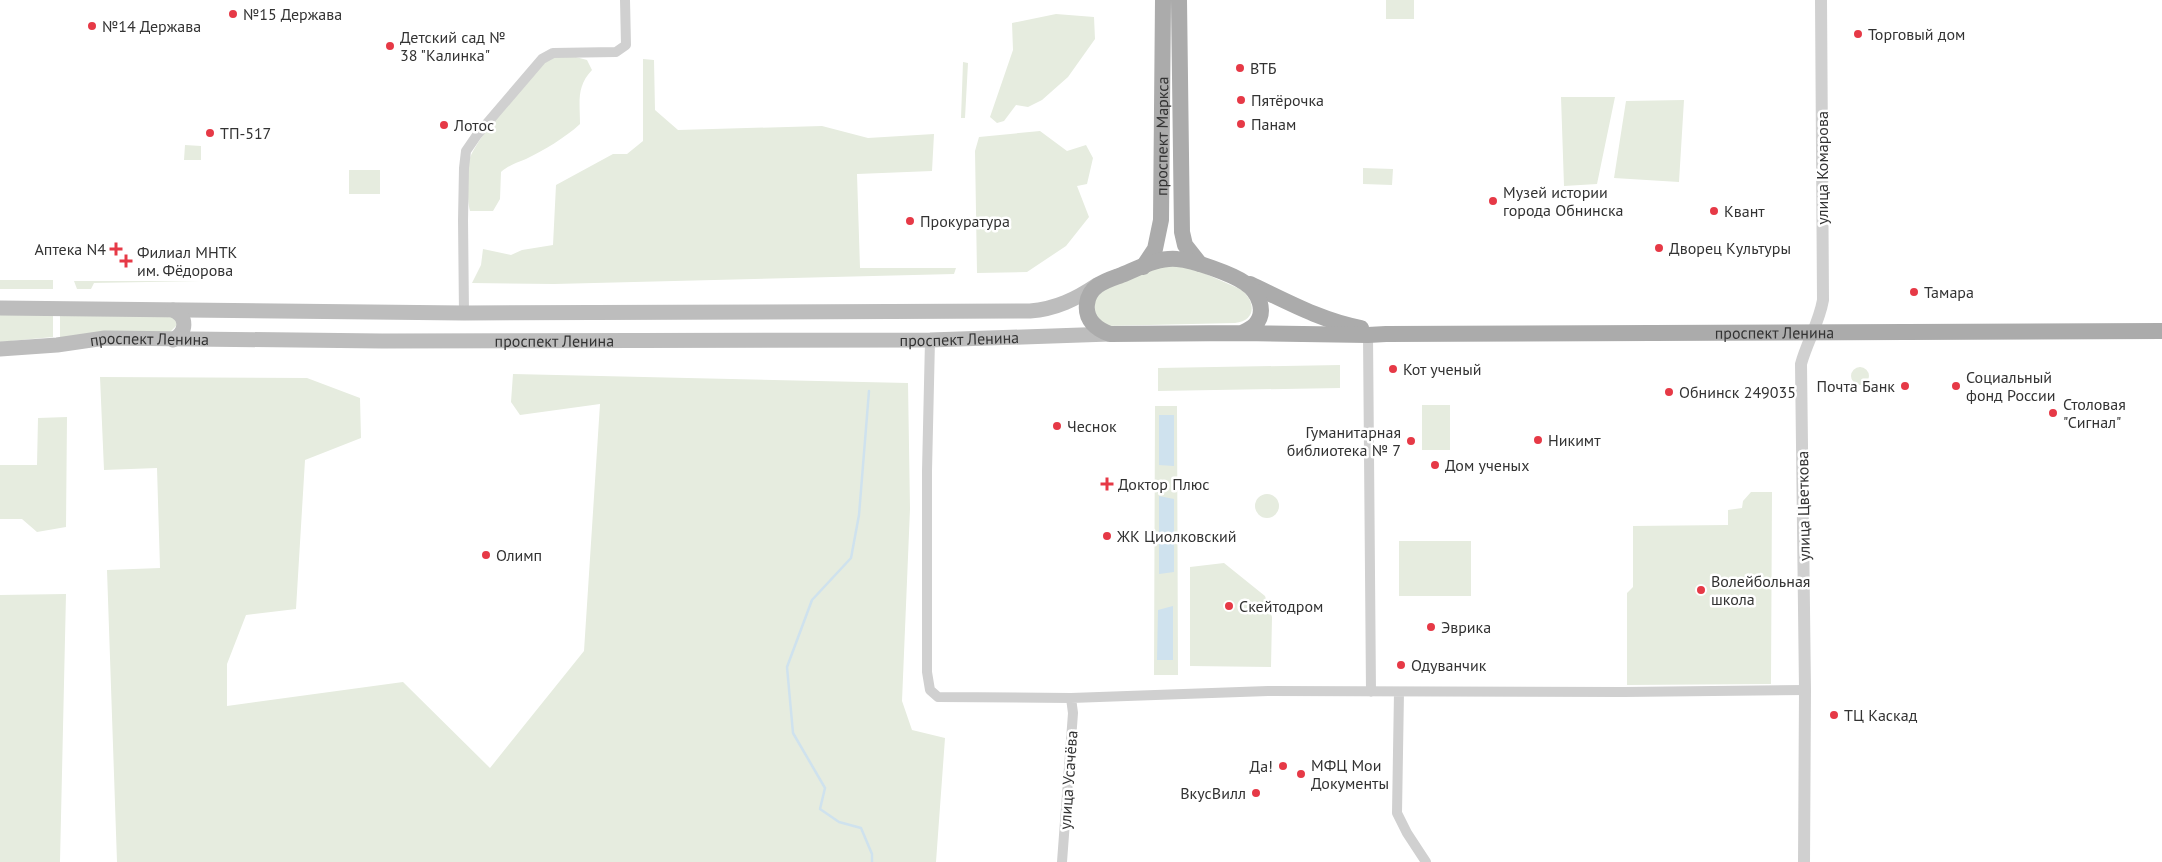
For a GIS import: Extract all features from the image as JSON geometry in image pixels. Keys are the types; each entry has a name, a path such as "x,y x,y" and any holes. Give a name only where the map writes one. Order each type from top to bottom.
{"main road":[{"name":"проспект Маркса","path":"1142,267 1155,249 1161,220 1164,0"},
{"name":"проспект Маркса","path":"1179,0 1182,221 1184,245 1200,264"},
{"path":"1161,220 1182,221"},
{"name":"проспект Ленина","path":"0,308 464,312 1030,311 1055,307 1077,298 1100,283 1168,259 1188,260 1200,264 1342,324 1386,334"},
{"path":"1242,333 1254,326 1258,320 1261,307 1256,294 1245,282"},
{"path":"1100,283 1089,298 1087,311 1092,324 1097,329 1110,334"},
{"path":"172,310 182,316 184,324 182,333 173,340"},
{"path":"464,312 465,340"},
{"name":"проспект Ленина","path":"0,349 57,345 105,338 173,340 930,340 1110,334 1242,333 1368,336 1386,334 2162,331"}],"street":[{"path":"464,312 463,220 466,151 477,135 542,59 553,53 616,52 626,45 625,0"},
{"name":"улица Комарова","path":"1812,333 1820,317 1823,300 1821,0"},
{"name":"улица Цветкова","path":"1804,862 1805,690 1801,364 1812,333"},
{"path":"1368,336 1371,692"},
{"path":"930,340 927,672 930,690 938,697 1071,698 1268,691 1805,690"},
{"path":"1399,692 1398,813 1407,833 1426,862"},
{"name":"улица Усачёва","path":"1062,862 1073,713 1071,698"}],"shaded area":[{"path":"1386,0 1414,0 1414,19 1386,19"},
{"path":"1056,14 1094,17 1095,39 1068,77 1042,100 1028,107 1016,105 1004,121 997,123 990,117 1013,50 1012,23"},
{"path":"572,56 587,60 592,70 581,89 580,124 540,152 501,172 500,199 493,211 470,211 467,184 470,158 474,149 506,106 541,66 551,58"},
{"path":"643,59 654,60 655,110 678,130 822,126 868,138 934,134 932,171 857,174 860,268 956,268 954,274 554,284 472,283 481,265 483,249 511,255 522,250 553,245 556,185 613,154 627,154 643,141"},
{"path":"963,62 968,63 965,118 961,118"},
{"path":"1561,97 1615,97 1597,184 1564,186"},
{"path":"1684,100 1679,182 1614,178 1626,101"},
{"path":"1040,131 1067,151 1086,145 1093,158 1087,184 1077,186 1089,217 1066,246 1027,272 977,273 975,151 979,137"},
{"path":"185,145 201,146 201,160 184,160"},
{"path":"1363,168 1393,169 1392,185 1363,184"},
{"path":"349,170 380,170 380,194 349,194"},
{"path":"1166,262 1183,264 1240,289 1251,304 1250,314 1242,321 1235,323 1106,326 1096,321 1094,299 1108,287"},
{"path":"0,280 53,280 53,289 0,289"},
{"path":"74,281 202,281 94,283 91,289 77,289"},
{"path":"0,313 53,313 53,337 0,342"},
{"path":"173,314 177,325 170,332 60,338 60,315"},
{"path":"1340,365 1340,388 1158,391 1158,368"},
{"path":"1856,367 1864,367 1869,372 1867,383 1856,385 1851,380 1851,372"},
{"path":"513,374 908,383 910,509 902,701 912,730 945,738 936,862 117,862 107,570 160,568 157,468 104,470 100,377 307,378 360,398 361,438 305,460 296,609 246,615 227,664 227,706 403,682 490,768 584,651 600,404 520,415 511,402"},
{"path":"1422,405 1450,405 1450,450 1422,450"},
{"path":"1155,406 1177,406 1178,675 1154,675"},
{"path":"67,417 66,527 37,532 22,519 0,519 0,465 37,465 38,418"},
{"name":"Волейбольная школа","path":"1751,492 1772,492 1771,684 1627,685 1627,593 1633,587 1633,526 1728,525 1728,510 1742,508 1743,501"},
{"path":"1267,494 1275,498 1279,506 1275,514 1267,518 1259,514 1255,506 1259,498"},
{"path":"1399,541 1471,541 1471,596 1399,596"},
{"name":"Скейтодром","path":"1224,563 1265,596 1272,617 1271,667 1190,666 1190,567"},
{"path":"66,594 60,862 0,862 0,595"}],"water":[{"path":"1159,415 1174,415 1174,466 1159,465"},
{"path":"1159,496 1174,499 1174,572 1159,574"},
{"path":"1173,606 1173,660 1157,660 1158,610"}],"waterway":[{"path":"869,391 859,515 851,558 812,600 787,667 793,733 825,788 820,809 839,822 861,828 872,854 872,862"}],"place":[{"name":"№15 Держава","path":"233,14"},
{"name":"№14 Держава","path":"92,26"},
{"name":"Торговый дом","path":"1858,34"},
{"name":"Детский сад № 38 \"Калинка\"","path":"390,46"},
{"name":"ВТБ","path":"1240,68"},
{"name":"Пятёрочка","path":"1241,100"},
{"name":"Панам","path":"1241,124"},
{"name":"Лотос","path":"444,125"},
{"name":"ТП-517","path":"210,133"},
{"name":"Музей истории города Обнинска","path":"1493,201"},
{"name":"Квант","path":"1714,211"},
{"name":"Прокуратура","path":"910,221"},
{"name":"Дворец Культуры","path":"1659,248"},
{"name":"Аптека N4","path":"116,249"},
{"name":"Филиал МНТК им. Фёдорова","path":"126,261"},
{"name":"Тамара","path":"1914,292"},
{"name":"Кот ученый","path":"1393,369"},
{"name":"Почта Банк","path":"1905,386"},
{"name":"Социальный фонд России","path":"1956,386"},
{"name":"Обнинск 249035","path":"1669,392"},
{"name":"Столовая \"Сигнал\"","path":"2053,413"},
{"name":"Чеснок","path":"1057,426"},
{"name":"Никимт","path":"1538,440"},
{"name":"Гуманитарная библиотека № 7","path":"1411,441"},
{"name":"Дом ученых","path":"1435,465"},
{"name":"Доктор Плюс","path":"1107,484"},
{"name":"ЖК Циолковский","path":"1107,536"},
{"name":"Олимп","path":"486,555"},
{"name":"Волейбольная школа","path":"1701,590"},
{"name":"Скейтодром","path":"1229,606"},
{"name":"Эврика","path":"1431,627"},
{"name":"Одуванчик","path":"1401,665"},
{"name":"ТЦ Каскад","path":"1834,715"},
{"name":"Да!","path":"1283,766"},
{"name":"МФЦ Мои Документы","path":"1301,774"},
{"name":"ВкусВилл","path":"1256,793"}]}
